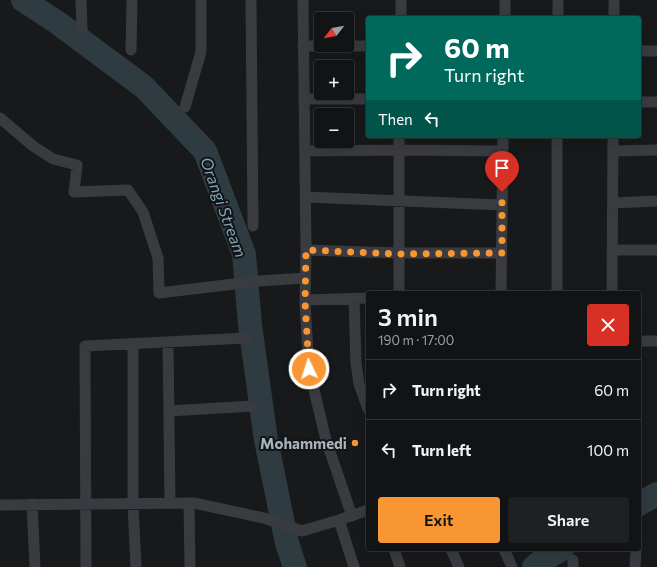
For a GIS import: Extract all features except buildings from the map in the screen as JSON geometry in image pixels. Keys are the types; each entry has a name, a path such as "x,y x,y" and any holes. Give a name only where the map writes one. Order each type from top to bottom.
{"street":[{"path":"81,0 82,29"},
{"path":"131,50 132,0"},
{"path":"185,107 201,52 200,0"},
{"path":"251,0 253,226"},
{"path":"303,0 306,250 305,300 309,369 326,440 352,516"},
{"path":"401,0 401,16"},
{"path":"505,0 505,16"},
{"path":"558,0 558,16"},
{"path":"614,0 614,16"},
{"path":"303,46 366,46"},
{"path":"641,51 657,51"},
{"path":"304,99 366,99"},
{"path":"641,102 657,102"},
{"path":"0,118 33,146 52,159 78,165 74,192 128,190 144,212 158,258 159,293 259,281 305,278"},
{"path":"399,138 399,291"},
{"path":"501,291 503,138"},
{"path":"557,138 557,291"},
{"path":"612,291 613,138"},
{"path":"613,151 657,150"},
{"path":"305,151 503,151"},
{"path":"305,197 398,202 502,205"},
{"path":"613,203 657,201"},
{"path":"306,250 398,254 502,253"},
{"path":"612,250 657,250"},
{"path":"305,300 366,298"},
{"path":"354,299 356,363 359,384 366,403"},
{"path":"86,567 85,346 246,338"},
{"path":"641,341 657,341"},
{"path":"168,342 170,503"},
{"path":"133,344 133,504 136,567"},
{"path":"169,411 252,406"},
{"path":"189,503 190,567"},
{"path":"0,505 194,503 264,518 302,531 366,511"},
{"path":"32,504 35,567"},
{"path":"339,520 354,567"},
{"path":"395,551 400,567"},
{"path":"452,551 458,567"},
{"path":"505,551 512,567"},
{"path":"635,567 636,551"}],"waterway":[{"name":"Orangi Stream","path":"23,0 58,23 144,87 205,151 244,254 250,325 266,440 287,543 295,567"},
{"path":"641,503 657,494"},
{"path":"534,567 558,551"}],"place":[{"name":"Mohammedi","path":"355,443"}],"route":[{"path":"309,369 305,302 306,250 398,254 502,253 502,192"}]}
